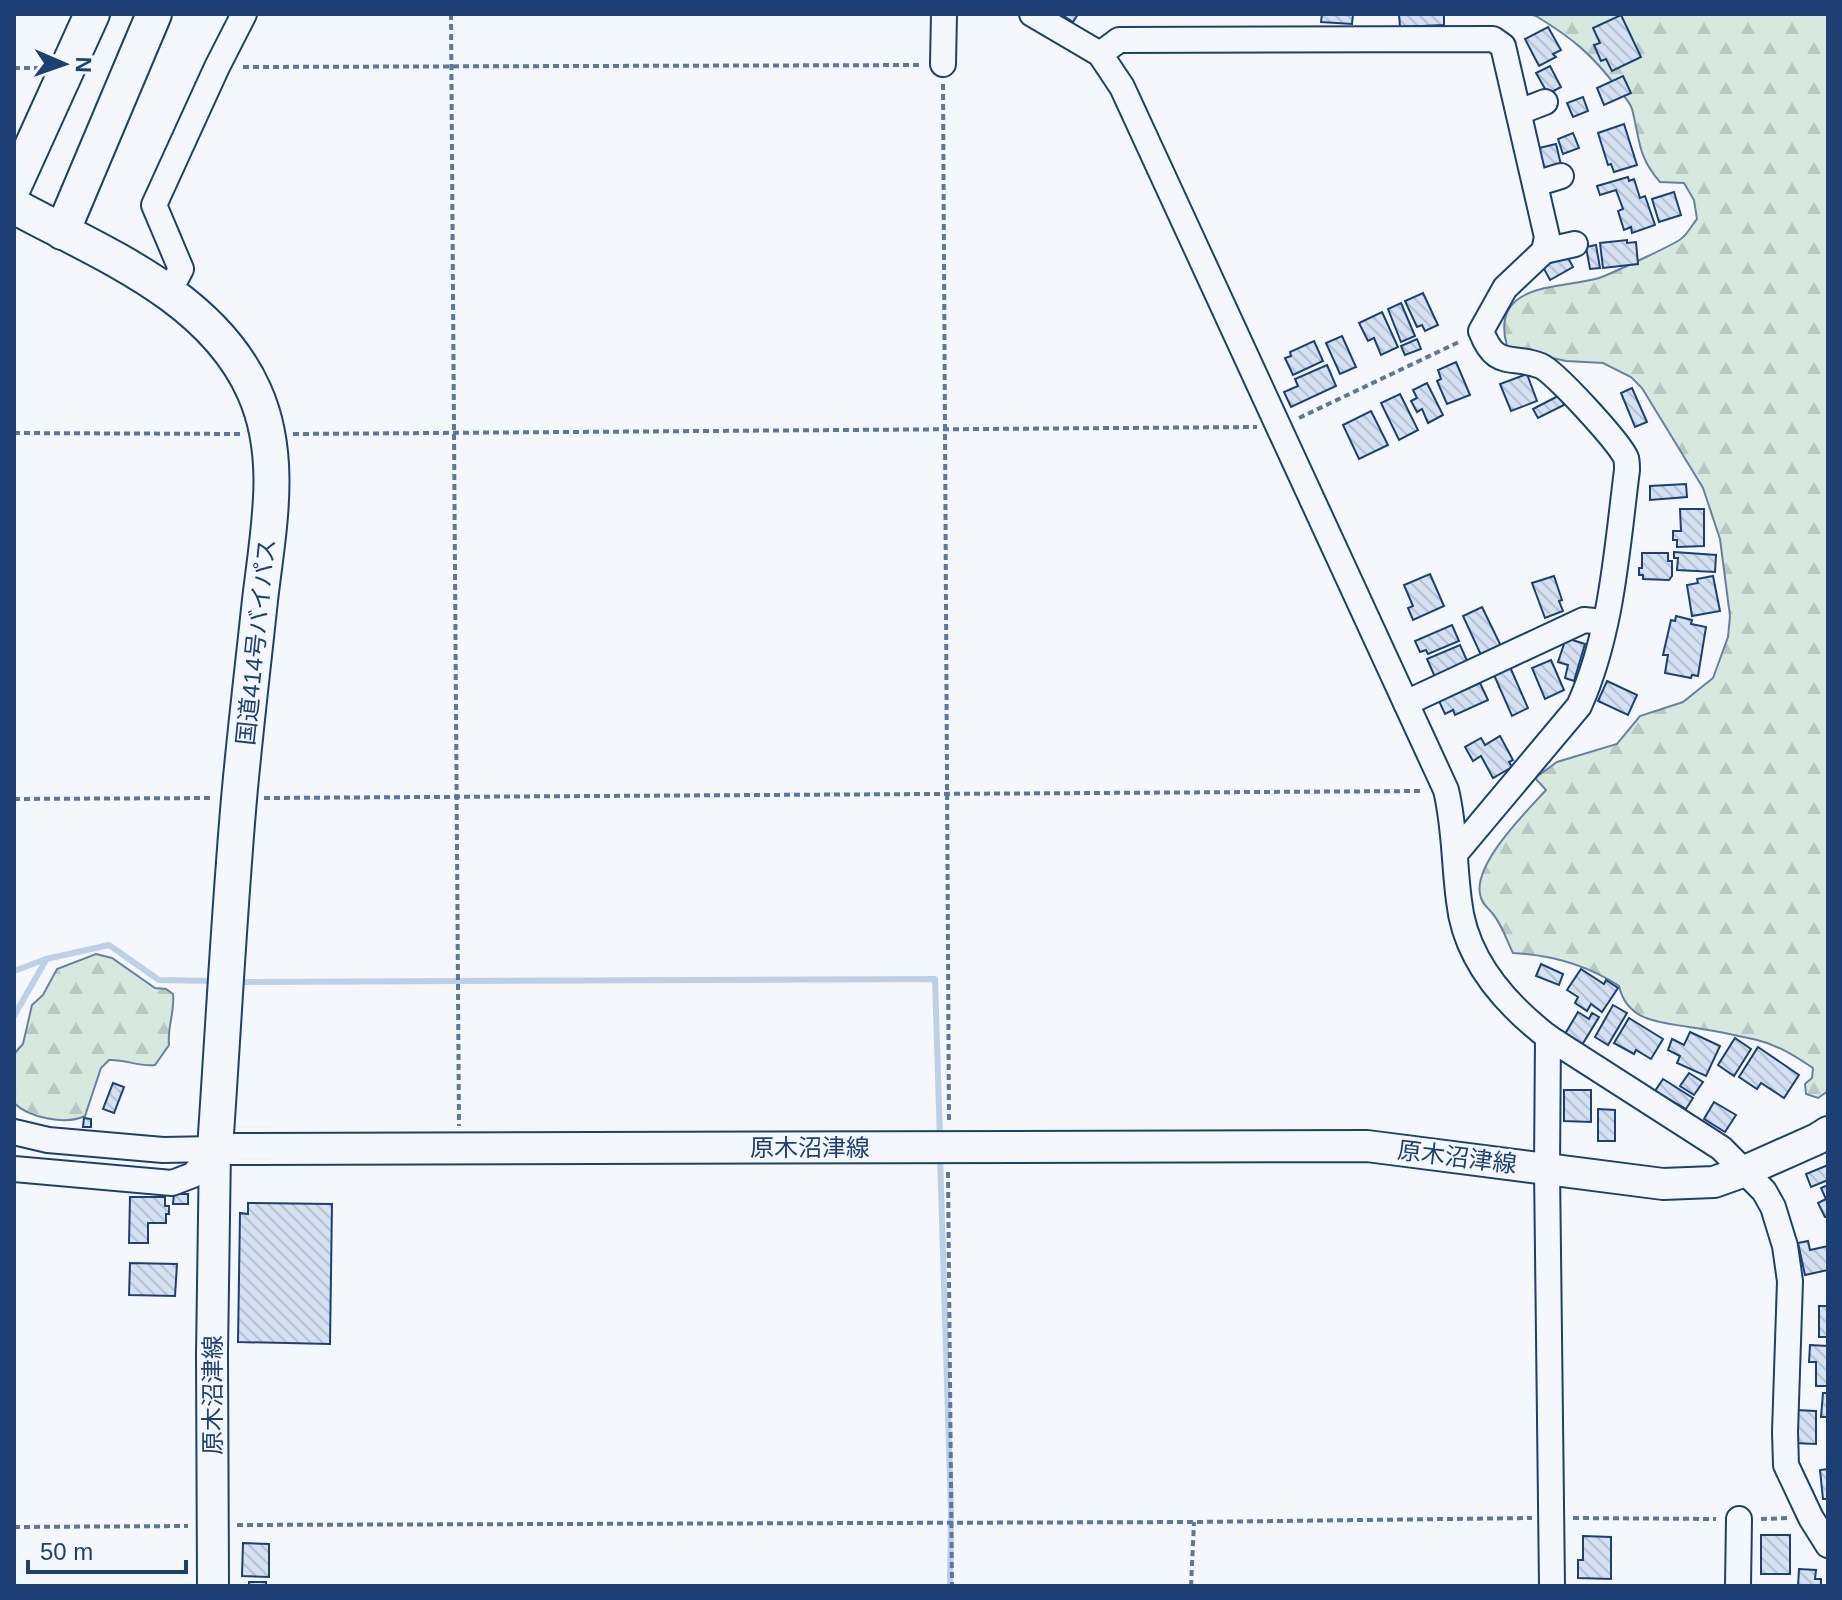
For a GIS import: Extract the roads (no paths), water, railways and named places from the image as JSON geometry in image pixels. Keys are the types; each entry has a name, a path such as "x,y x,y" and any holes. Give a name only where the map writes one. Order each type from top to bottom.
{"highway":[{"path":"62,232 154,14"},
{"path":"14,186 88,23"},
{"name":"国道414号バイパス","path":"14,206 169,292 213,332 235,358 254,391 268,434 272,495 239,798 215,1149"}],"main road":[{"name":"原木沼津線","path":"213,1586 215,1149 1367,1146 1663,1184 1714,1182 1828,1132"}],"street":[{"path":"169,292 181,269 154,205 244,14"},
{"path":"943,64 944,14"},
{"path":"1032,14 1100,54 1122,87 1446,790 1452,814 1464,928 1478,960 1498,991 1548,1037 1721,1148 1764,1191 1773,1207 1785,1246 1790,1281 1786,1465 1811,1518 1828,1545"},
{"path":"1100,54 1119,40 1493,39 1503,46 1519,112 1547,237 1544,251"},
{"path":"1519,112 1545,102"},
{"path":"1535,184 1561,176"},
{"path":"1455,854 1579,706 1587,688 1609,605 1626,459 1594,418 1551,372 1541,366 1496,356 1487,346 1481,331 1505,288 1544,251 1575,244"},
{"path":"1406,703 1584,620 1605,622"},
{"path":"1548,1037 1552,1586"},
{"path":"14,1132 48,1140 163,1150 215,1149"},
{"path":"14,1169 172,1183 193,1175 215,1149"},
{"path":"1738,1586 1739,1519"}],"waterway":[{"path":"14,971 46,959 109,945 159,980 216,981"},
{"path":"14,1016 46,960"},
{"path":"235,982 935,979 940,1139"},
{"path":"940,1155 951,1512 950,1586"}]}
